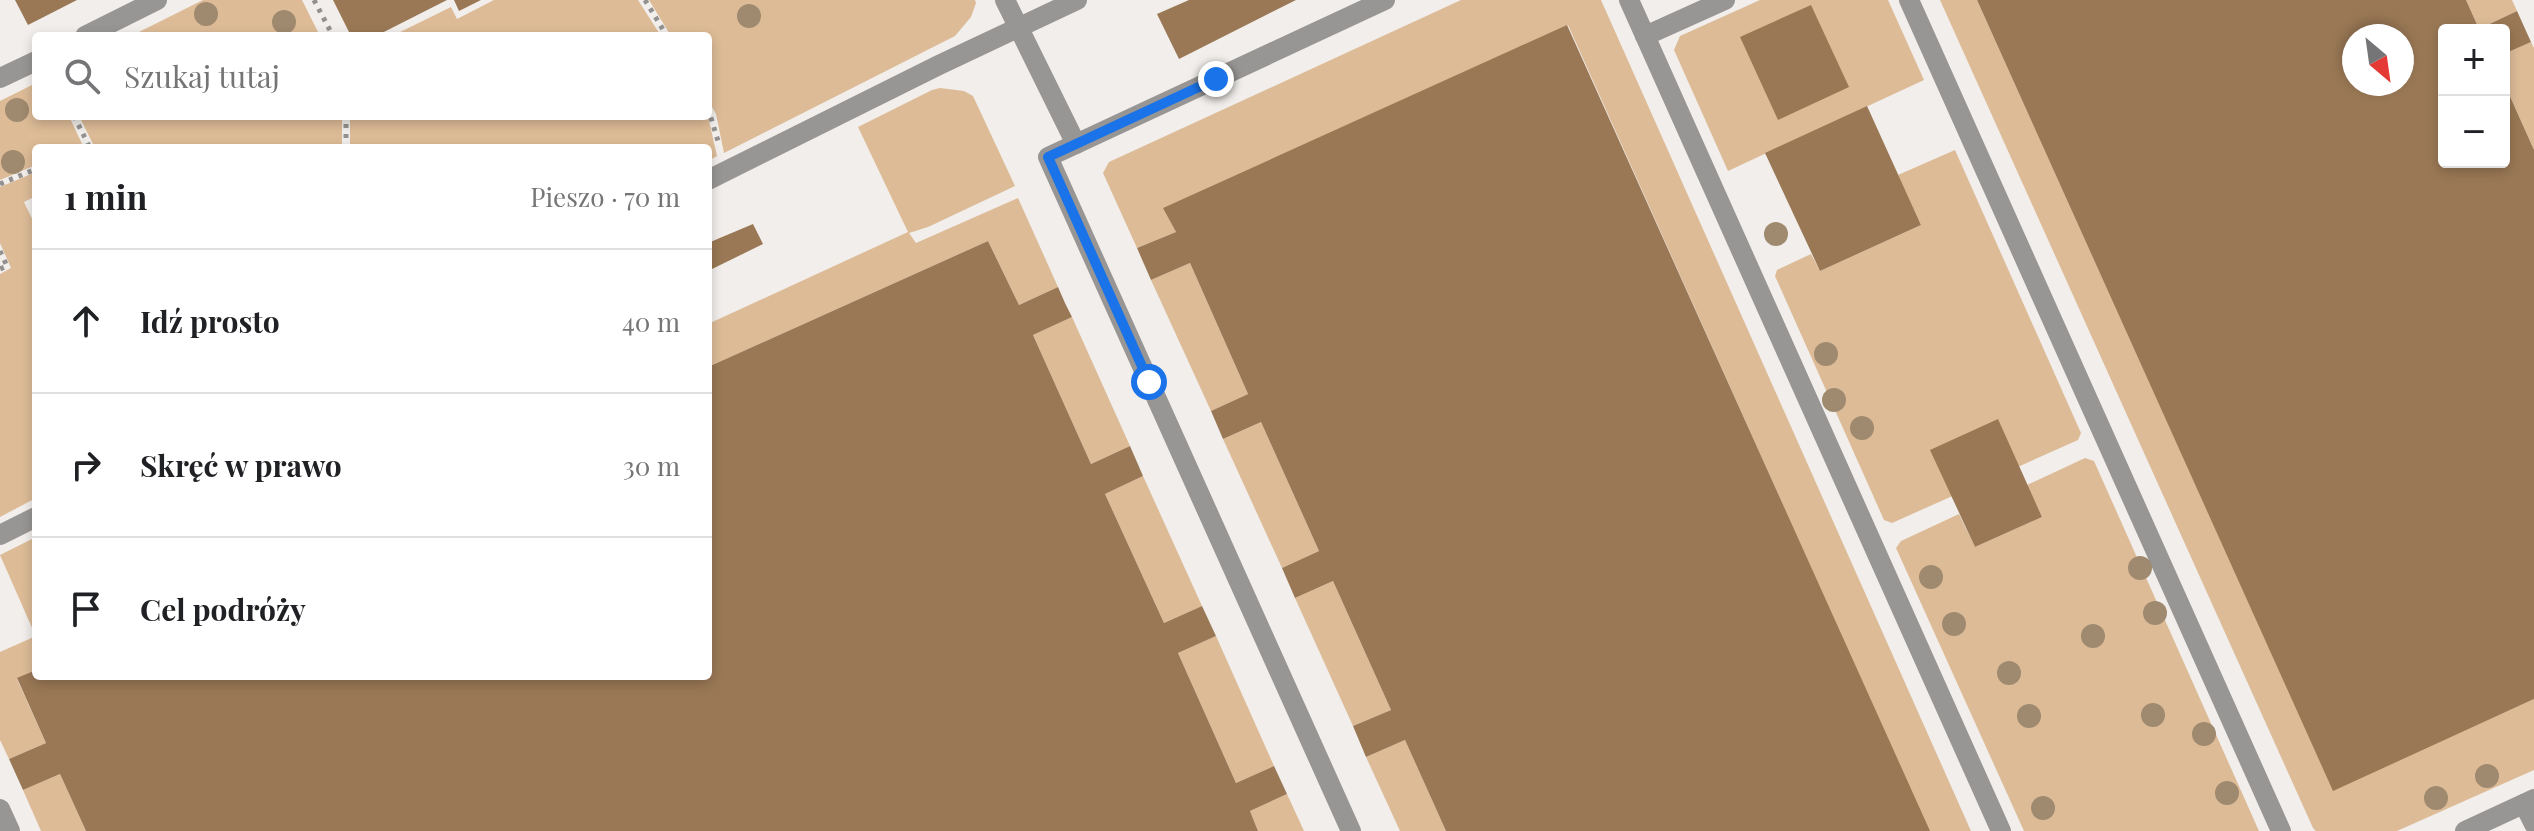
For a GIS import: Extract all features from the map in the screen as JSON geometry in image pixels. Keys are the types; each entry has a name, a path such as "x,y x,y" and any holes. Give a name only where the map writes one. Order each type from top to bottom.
{"lane":[{"path":"93,32 157,0"},
{"path":"1005,0 1076,144"},
{"path":"712,178 1077,0"},
{"path":"1351,831 1048,157 1385,0"},
{"path":"1629,0 2001,831"},
{"path":"1645,36 1725,0"},
{"path":"1909,0 2281,831"},
{"path":"0,78 32,63"},
{"path":"0,535 32,519"},
{"path":"2465,831 2529,802 2534,824"},
{"path":"0,809 10,831"}],"path":[{"path":"314,0 331,32"},
{"path":"645,0 665,32"},
{"path":"76,120 87,144"},
{"path":"346,120 346,144"},
{"path":"0,184 32,171"},
{"path":"0,251 7,266 0,269"}],"shaded area":[{"path":"203,0 302,0 318,32 139,32"},
{"path":"494,0 638,0 658,32 400,32 451,7 457,19"},
{"path":"649,0 975,0 976,3 971,17 955,36 724,153 712,107 712,32 669,32"},
{"path":"1461,0 1601,0 1971,831 1929,831 1568,25 1164,208 1176,232 1137,248 1103,173 1109,162"},
{"path":"1760,0 1888,0 1924,80 1728,171 1674,50 1680,36"},
{"path":"1940,0 1977,0 2333,790 2534,699 2534,770 2397,831 2316,831 2313,828"},
{"path":"2466,0 2512,0 2517,11 2490,24 2477,24"},
{"path":"2531,42 2534,48 2534,150 2510,96 2510,51"},
{"path":"32,85 32,120 71,120 82,144 32,144 32,167 0,180 0,101"},
{"path":"932,90 964,91 973,96 1015,186 909,233 916,243 1018,198 1058,287 1019,305 988,241 712,365 712,322 908,232 858,127"},
{"path":"81,120 342,120 342,144 93,144"},
{"path":"350,120 709,120 717,156 712,159 712,144 350,144"},
{"path":"1955,150 2081,433 2078,440 1892,523 1884,520 1775,276 1777,270 1811,254 1820,271 1921,225 1898,175"},
{"path":"32,174 32,198 24,202 32,219 32,500 0,517 0,274 11,268 0,243 0,187"},
{"path":"1190,263 1248,394 1211,411 1151,280"},
{"path":"1072,317 1130,446 1091,464 1033,335"},
{"path":"1261,422 1319,551 1282,568 1223,439"},
{"path":"2085,458 2094,461 2259,831 2024,831 1896,548 1901,541 1959,514 1975,547 2042,517 2027,485"},
{"path":"1143,476 1202,606 1164,623 1105,494"},
{"path":"32,539 32,628 0,555"},
{"path":"1333,581 1391,710 1353,726 1295,598"},
{"path":"1216,636 1274,766 1236,783 1178,653"},
{"path":"32,638 32,672 17,679 46,743 9,759 0,740 0,652"},
{"path":"1405,740 1446,831 1400,831 1366,757"},
{"path":"60,774 86,831 41,831 23,790"},
{"path":"1287,794 1304,831 1258,831 1250,811"}],"building":[{"path":"15,0 77,0 28,25"},
{"path":"333,0 447,0 384,32 349,32"},
{"path":"454,0 481,0 459,11"},
{"path":"1189,0 1296,0 1179,59 1157,14"},
{"path":"1977,0 2466,0 2477,24 2438,24 2438,168 2510,168 2510,96 2534,150 2534,699 2333,791"},
{"path":"1811,5 1849,87 1778,120 1740,37"},
{"path":"2517,11 2531,42 2510,51 2510,24 2490,24"},
{"path":"1567,25 1930,831 1446,831 1405,740 1366,757 1353,726 1391,710 1333,581 1295,598 1282,568 1319,551 1261,422 1223,439 1211,411 1248,394 1190,263 1151,280 1137,248 1176,232 1163,208"},
{"path":"1867,106 1921,225 1820,271 1765,153"},
{"path":"753,224 763,244 712,269 712,241"},
{"path":"988,241 1019,305 1058,287 1072,317 1033,335 1091,464 1130,446 1143,476 1105,494 1164,623 1202,606 1216,636 1178,653 1236,783 1274,766 1287,794 1250,811 1258,831 86,831 60,774 23,790 9,759 46,743 17,678 32,672 32,680 712,680 712,365"},
{"path":"1998,419 2042,517 1975,547 1930,450"}],"route":[{"path":"1149,382 1048,157 1216,79"}]}
